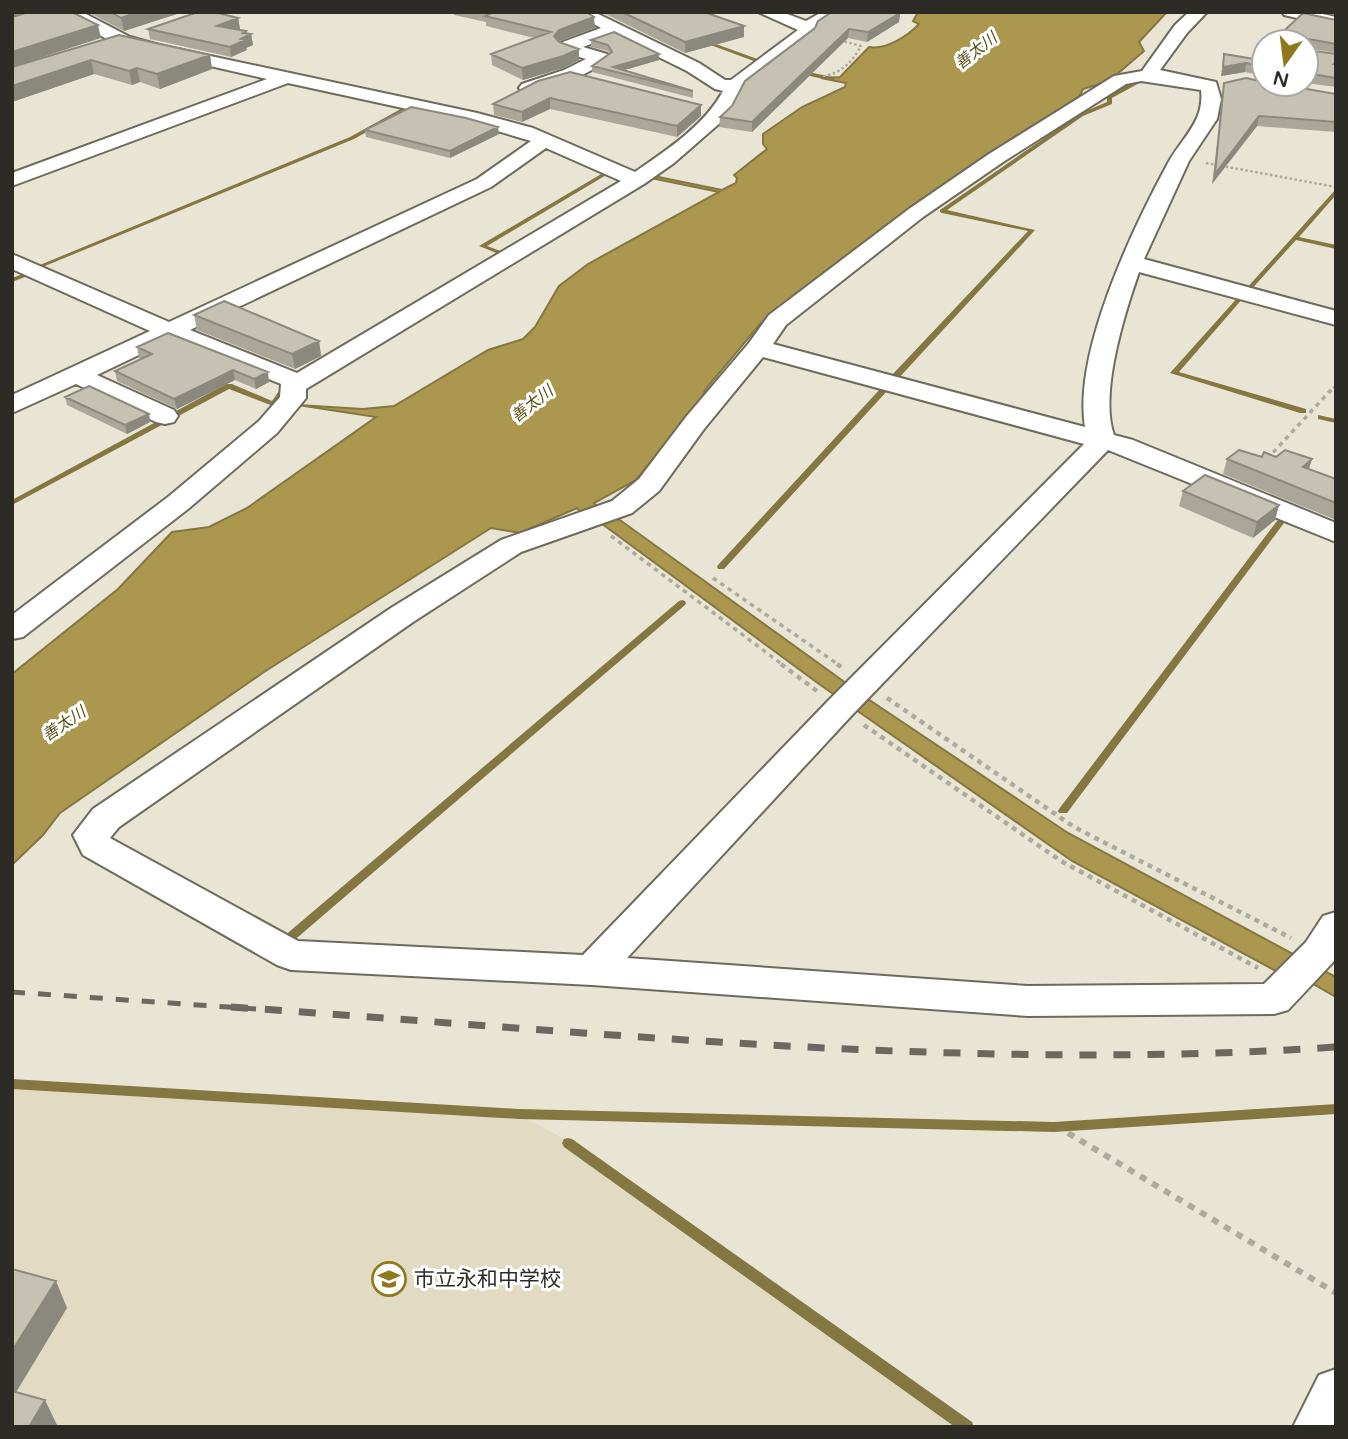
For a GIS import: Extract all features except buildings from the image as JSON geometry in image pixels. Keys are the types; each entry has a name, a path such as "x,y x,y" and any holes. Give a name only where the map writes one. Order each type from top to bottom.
{"street":[{"path":"65,12 124,41 470,117 526,132 637,180"},
{"path":"580,12 693,67 721,85 736,86"},
{"path":"766,12 807,29"},
{"path":"12,630 178,503 268,427 293,398 293,387 637,180 667,159 722,111 736,86 807,29 835,12"},
{"path":"1156,76 1151,71 1181,29 1199,12"},
{"path":"1290,12 1336,22"},
{"path":"79,35 102,28"},
{"path":"470,117 532,85 570,74 601,58 566,47 615,29"},
{"path":"99,48 148,33"},
{"path":"570,74 593,80"},
{"path":"1233,82 1210,86 1156,76 1120,80 916,213 778,320 649,485 622,507 511,546 413,608 106,818 90,835 96,846 291,955 592,970 1028,1001 1273,999 1328,939"},
{"path":"12,180 286,78"},
{"path":"1103,440 1096,427 1101,366 1110,320 1131,263 1181,158 1203,131 1214,105 1210,86"},
{"path":"701,107 722,111"},
{"path":"12,405 484,184 545,140"},
{"path":"12,261 170,331 300,383"},
{"path":"1131,263 1336,318"},
{"path":"758,348 1124,446 1336,533"},
{"path":"77,374 165,416"},
{"path":"592,970 840,708 1103,440"},
{"path":"1318,1427 1336,1392"}],"path":[{"path":"807,29 861,46 835,74 824,76"},
{"path":"1181,158 1336,187"},
{"path":"1235,492 1336,386"},
{"path":"599,515 840,708 1061,861 1288,984"},
{"path":"713,579 1074,827 1328,939"},
{"path":"1068,1133 1336,1293"}],"shaded area":[{"name":"市立永和中学校","path":"12,1084 519,1114 566,1140 965,1419 959,1427 12,1427"}],"water":[{"name":"善太川","path":"918,12 1167,12 1139,42 1144,51 1109,81 1083,89 1078,99 900,217 760,324 705,390 696,416 677,430 636,480 594,503 602,512 620,520 868,699 1068,833 1336,977 1336,997 1313,984 1274,970 1072,861 819,684 577,508 520,533 491,528 264,672 60,813 43,835 12,865 12,674 118,589 172,532 209,527 247,508 376,417 298,405 363,409 394,406 488,350 523,339 535,327 559,286 588,264 719,192 646,177 649,175 722,190 736,183 737,178 734,175 767,149 763,144 763,134 802,107 845,87 846,83 821,78 840,77 869,47 889,44 909,33 919,24 913,21"}],"waterway":[{"path":"702,40 761,62"},
{"path":"799,72 832,79"},
{"path":"894,378 1032,230 942,211 1081,115 1110,103 1109,97 1141,80"},
{"path":"38,267 352,138 410,106"},
{"path":"499,257 504,254 482,246 605,174"},
{"path":"1247,291 1336,191"},
{"path":"1295,238 1336,247"},
{"path":"12,280 28,274"},
{"path":"1241,297 1174,373 1303,411"},
{"path":"12,503 229,386 273,404 287,386"},
{"path":"721,567 884,390"},
{"path":"1321,417 1336,421"},
{"path":"1063,811 1280,523"},
{"path":"287,940 682,603"},
{"path":"12,1084 519,1114 1054,1127 1336,1109"},
{"path":"568,1143 967,1427"}],"railway":[{"path":"12,992 256,1009"},
{"path":"231,1007 645,1037 921,1052 1060,1055 1336,1047"}],"place":[{"name":"市立永和中学校","path":"389,1279"}]}
